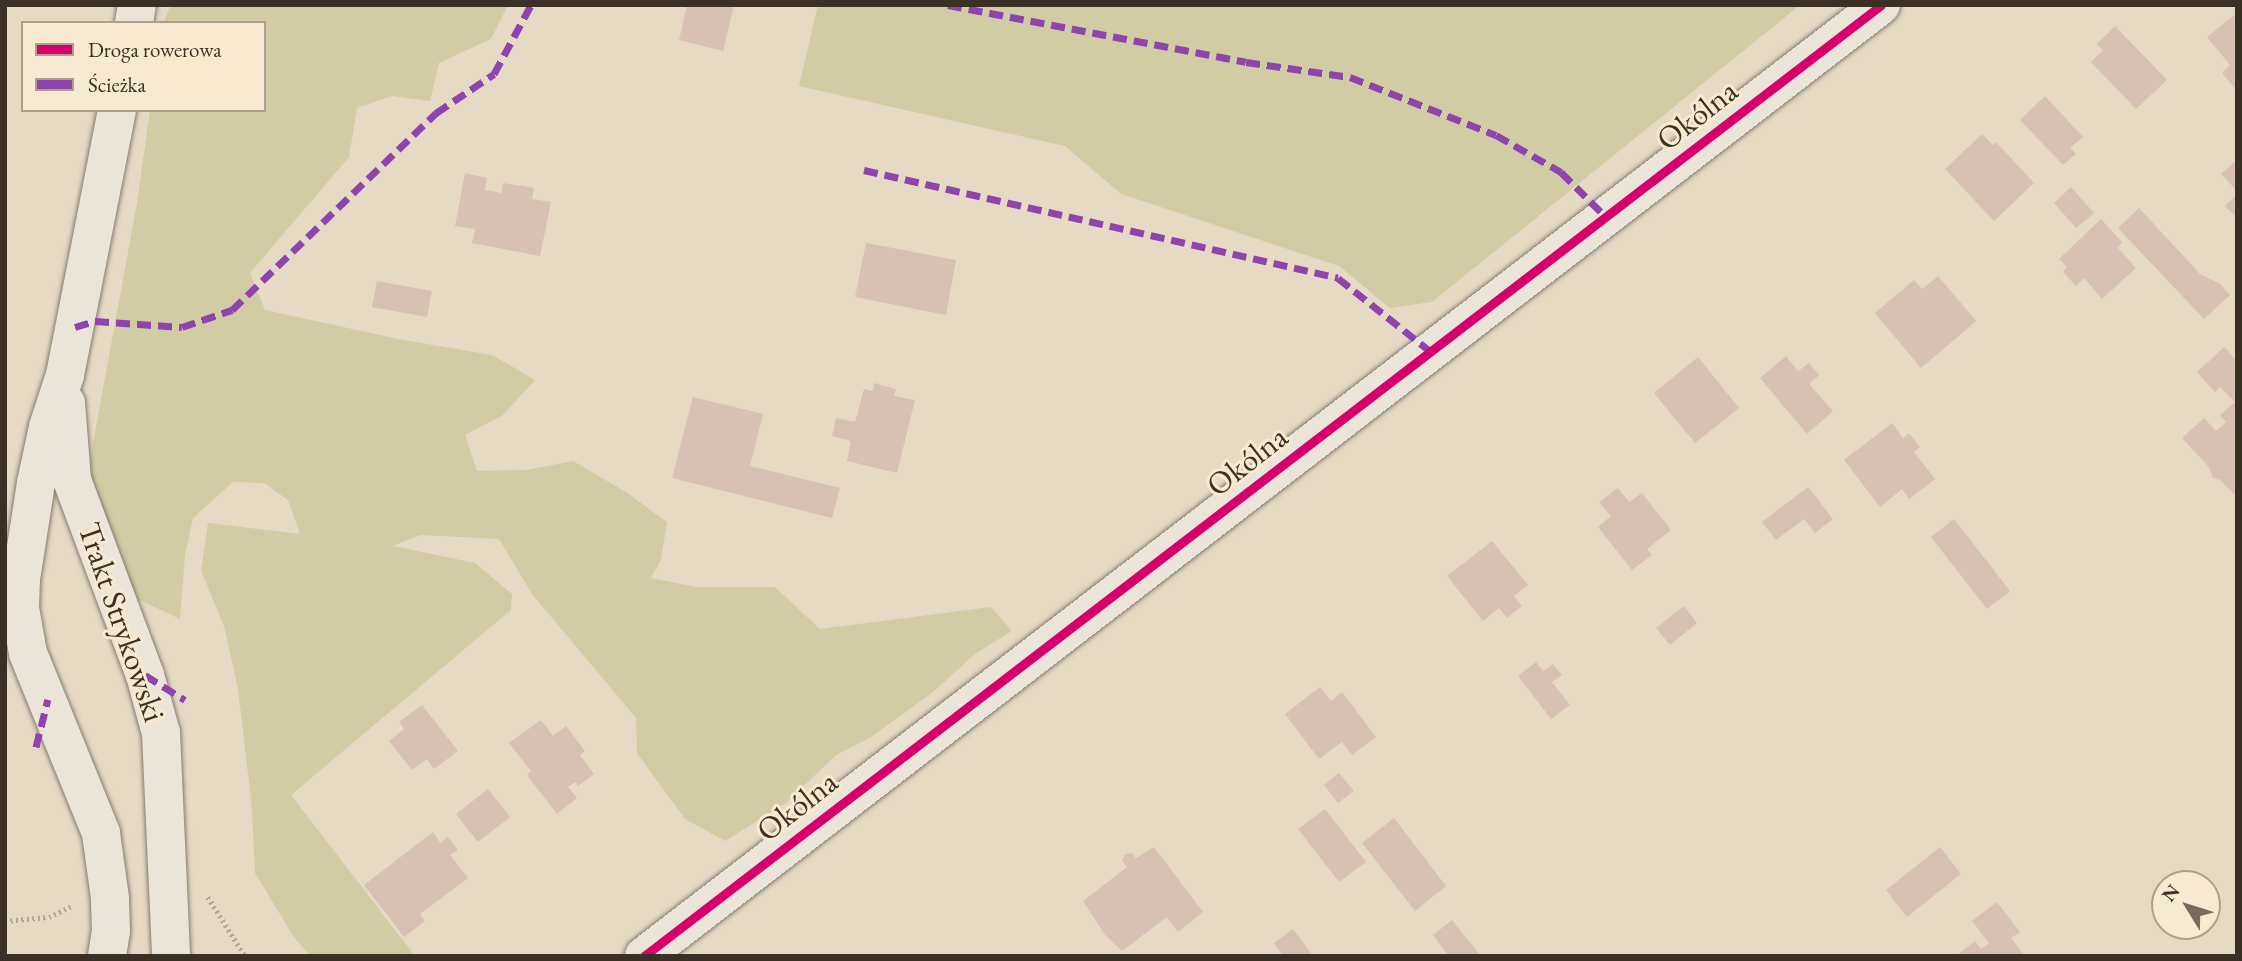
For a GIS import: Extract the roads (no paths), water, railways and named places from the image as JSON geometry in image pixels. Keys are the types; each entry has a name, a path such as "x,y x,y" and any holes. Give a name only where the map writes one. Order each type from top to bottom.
{"street":[{"name":"Okólna","path":"644,956 1881,5"},
{"name":"Trakt Strykowski","path":"107,956 111,931 110,898 101,833 28,653 20,608 21,579 36,483 48,427 65,374 117,112"},
{"name":"Trakt Strykowski","path":"65,374 72,480 145,675 161,733 172,956"}]}
